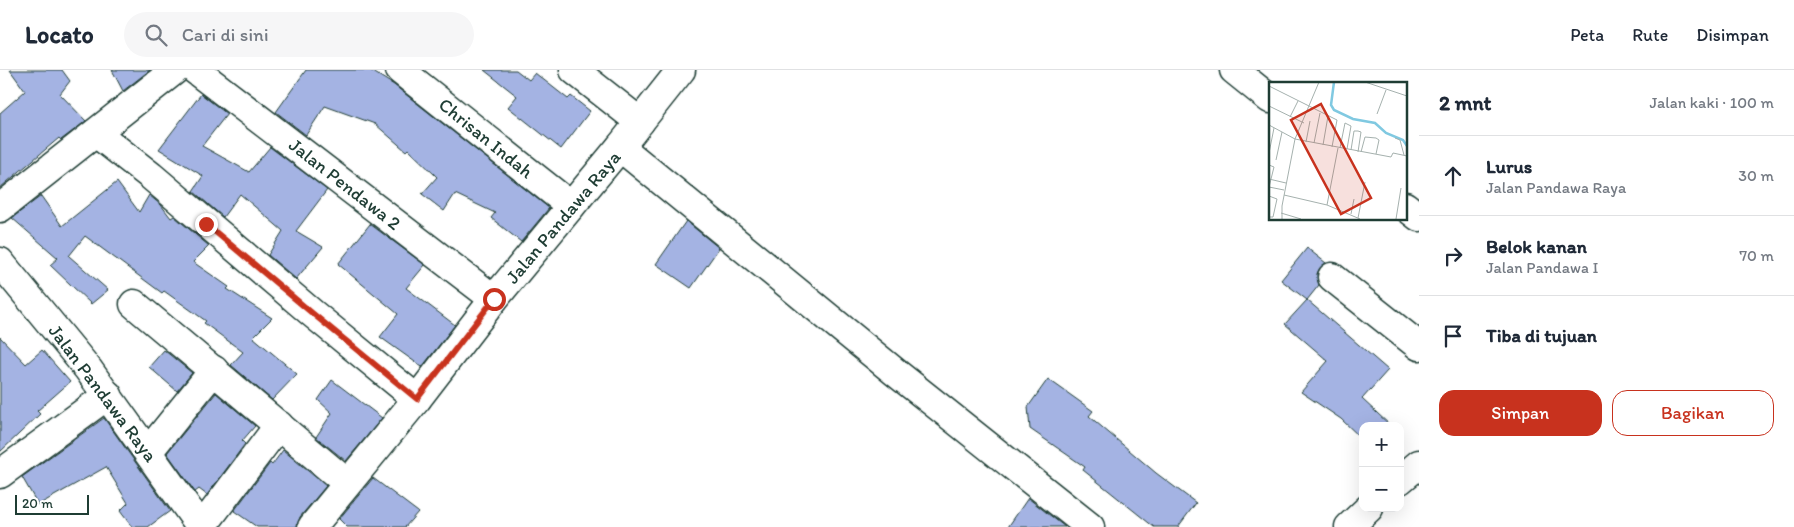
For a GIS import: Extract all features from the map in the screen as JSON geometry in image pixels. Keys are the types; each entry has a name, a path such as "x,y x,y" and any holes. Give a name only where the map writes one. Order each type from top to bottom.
{"street":[{"path":"0,208 176,70"},
{"name":"Jalan Pendawa 2","path":"195,70 494,299"},
{"name":"Chrisan Indah","path":"400,70 571,206"},
{"path":"574,70 640,122"},
{"name":"Jalan Pandawa Raya","path":"312,527 417,399 494,299 682,70"},
{"path":"1234,70 1269,98"},
{"path":"96,133 151,176 304,307 417,399"},
{"path":"620,147 895,372 1090,527"},
{"path":"1406,207 1419,217"},
{"name":"Jalan Pandawa Raya","path":"0,262 108,395 201,527"},
{"path":"1332,277 1419,346"},
{"path":"134,304 347,483"},
{"path":"148,452 214,370"},
{"path":"0,474 108,395"},
{"path":"201,527 279,425"},
{"path":"1349,527 1366,512"}],"building":[{"path":"10,70 62,70 70,81 60,94 86,121 61,140 59,138 0,188 0,113 25,91"},
{"path":"112,70 150,70 123,91"},
{"path":"306,70 370,70 394,85 549,208 521,242 491,218 495,213 455,194 444,211 422,194 437,177 408,149 406,151 375,124 325,106 306,135 276,112"},
{"path":"484,70 516,70 529,80 535,73 568,99 571,96 590,111 561,149 508,107 517,96"},
{"path":"201,94 227,114 202,146 249,172 270,147 327,190 296,231 323,247 296,279 268,255 283,231 240,194 223,217 193,191 203,176 159,149"},
{"path":"117,182 139,212 149,195 161,205 171,218 174,216 209,246 193,262 229,287 227,289 272,318 253,337 297,374 272,400 231,365 243,352 204,323 206,321 164,291 162,293 85,236 69,256 108,290 91,304 50,265 58,258 12,218 41,196 62,226"},
{"path":"686,221 719,248 691,288 656,264"},
{"path":"370,224 425,265 406,288 455,325 422,367 380,337 398,314 338,264"},
{"path":"1307,248 1326,263 1317,274 1319,285 1307,300 1281,280"},
{"path":"1307,300 1388,370 1362,399 1387,422 1359,422 1359,436 1341,419 1301,392 1328,361 1285,324"},
{"path":"0,337 26,364 42,350 70,382 37,411 40,414 0,452"},
{"path":"164,350 192,373 177,391 149,367"},
{"path":"1048,379 1093,411 1089,416 1156,473 1196,503 1178,527 1154,527 1083,470 1085,467 1030,429 1028,407"},
{"path":"332,380 382,418 346,461 316,437 332,413 318,400"},
{"path":"216,393 255,426 242,441 245,444 207,495 199,489 195,492 167,453"},
{"path":"104,418 170,511 148,527 132,527 120,511 128,503 106,467 38,505 22,477"},
{"path":"283,450 326,486 300,517 297,527 257,527 234,511 270,463 272,465"},
{"path":"373,478 418,512 405,527 347,527 339,519"},
{"path":"1028,498 1065,527 1008,527"}],"route":[{"path":"206,224 417,399 494,299"}]}
